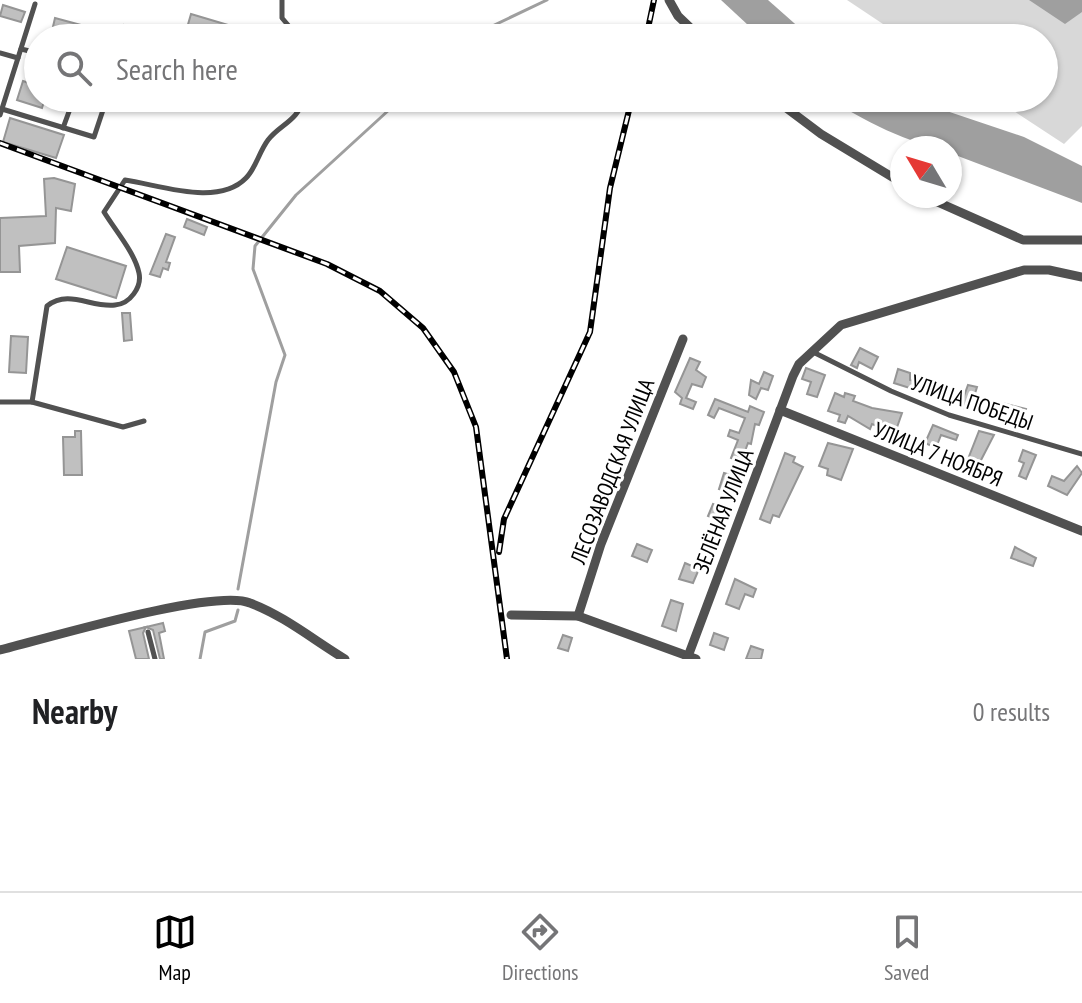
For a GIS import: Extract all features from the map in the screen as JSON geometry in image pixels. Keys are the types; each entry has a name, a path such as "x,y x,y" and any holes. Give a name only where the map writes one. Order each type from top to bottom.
{"street":[{"path":"669,0 686,24"},
{"path":"792,112 821,134 890,176"},
{"path":"951,208 1023,240 1082,240"},
{"name":"ЗЕЛЁНАЯ УЛИЦА","path":"690,658 793,376 812,351 841,325 964,285 1024,270 1049,270 1082,277"},
{"name":"ЛЕСОЗАВОДСКАЯ УЛИЦА","path":"578,616 601,544 683,339"},
{"name":"УЛИЦА 7 НОЯБРЯ","path":"780,410 1082,531"},
{"path":"0,650 122,619 204,603 248,601 345,659"},
{"path":"511,615 578,616 690,658"}],"lane":[{"path":"282,0 282,18 287,24"},
{"path":"29,24 35,4"},
{"path":"24,39 1,112 94,137 102,112"},
{"path":"0,53 18,58"},
{"path":"63,128 69,112"},
{"path":"32,402 47,306 72,298 115,305 128,300 140,283 137,267 104,212 125,180 219,193 235,188 248,176 269,138 290,123 298,112"},
{"name":"УЛИЦА ПОБЕДЫ","path":"812,351 891,391 949,415 1082,454"},
{"path":"0,402 32,402 123,427 144,421"},
{"path":"148,632 155,659"}],"shaded area":[{"path":"721,0 768,0 795,24 747,24"},
{"path":"847,0 1082,0 1082,126 1064,144 1015,112 1058,112 1058,24 883,24"},
{"path":"1029,0 1082,0 1082,12 1065,24"},
{"path":"852,112 950,112 1024,137 1082,166 1082,203 962,158 962,136 901,136"}],"building":[{"path":"3,5 25,12 21,22 0,16"},
{"path":"191,14 225,24 188,24"},
{"path":"55,18 77,24 54,24"},
{"path":"23,81 24,81 24,102 17,100"},
{"path":"10,118 64,135 56,158 3,142"},
{"path":"54,178 75,184 71,211 56,208 55,243 19,246 20,272 0,272 0,218 46,216 44,179"},
{"path":"187,219 207,227 204,235 184,227"},
{"path":"166,234 175,237 166,262 170,263 168,270 163,268 160,277 150,274"},
{"path":"67,247 126,266 116,298 56,279"},
{"path":"122,313 130,313 132,340 124,341"},
{"path":"11,336 28,337 26,373 9,372"},
{"path":"860,348 878,357 872,369 859,362 857,368 851,365"},
{"path":"690,358 700,362 696,370 706,377 702,387 692,384 686,398 696,402 693,409 680,404 682,398 675,392"},
{"path":"806,368 825,375 817,397 807,394 811,382 802,379"},
{"path":"898,369 910,373 910,380 918,382 916,390 894,383"},
{"path":"764,372 773,376 768,390 761,388 756,399 749,395 751,380 759,384"},
{"path":"968,385 977,387 970,410 960,407"},
{"path":"835,393 844,397 845,393 855,396 853,401 872,408 902,413 895,433 872,424 870,429 848,416 845,423 838,421 840,415 828,411"},
{"path":"715,399 748,412 750,406 764,412 759,425 755,424 751,444 748,443 741,462 731,458 738,440 728,436 730,430 739,433 745,418 719,408 714,418 708,415"},
{"path":"998,402 1026,409 1023,420 991,415"},
{"path":"933,425 958,435 956,440 941,435 936,448 925,443"},
{"path":"75,431 81,431 82,475 64,475 63,437 75,437"},
{"path":"979,431 994,435 980,462 968,459"},
{"path":"828,443 853,449 841,480 827,475 828,469 819,466"},
{"path":"1023,450 1036,455 1026,479 1019,476 1024,463 1019,461"},
{"path":"785,453 795,457 793,462 803,467 779,517 773,515 770,523 760,519"},
{"path":"1077,466 1082,473 1067,495 1048,486 1052,476 1064,481"},
{"path":"724,473 734,476 730,492 719,489"},
{"path":"713,504 722,508 718,520 708,516"},
{"path":"637,544 652,550 647,562 632,556"},
{"path":"1015,547 1036,558 1033,566 1011,558"},
{"path":"685,563 699,569 693,583 679,579"},
{"path":"735,579 756,589 753,597 745,594 739,609 726,604"},
{"path":"671,600 683,604 676,631 662,626"},
{"path":"163,623 165,631 159,633 164,659 160,659 153,630 146,627"},
{"path":"146,627 143,633 149,659 136,659 129,631"},
{"path":"714,633 728,638 724,650 710,645"},
{"path":"563,635 572,638 568,651 558,648"},
{"path":"751,646 763,650 761,659 746,659"}],"waterway":[{"path":"496,24 547,0"},
{"path":"238,589 276,382 285,355 253,269 255,246 296,195 387,112"},
{"path":"200,659 205,632 235,621 238,610"}],"railway":[{"path":"649,24 654,0"},
{"path":"499,552 504,519 590,332 610,188 629,112"},
{"path":"0,143 327,264 380,291 423,328 454,372 476,427 507,659"}]}
